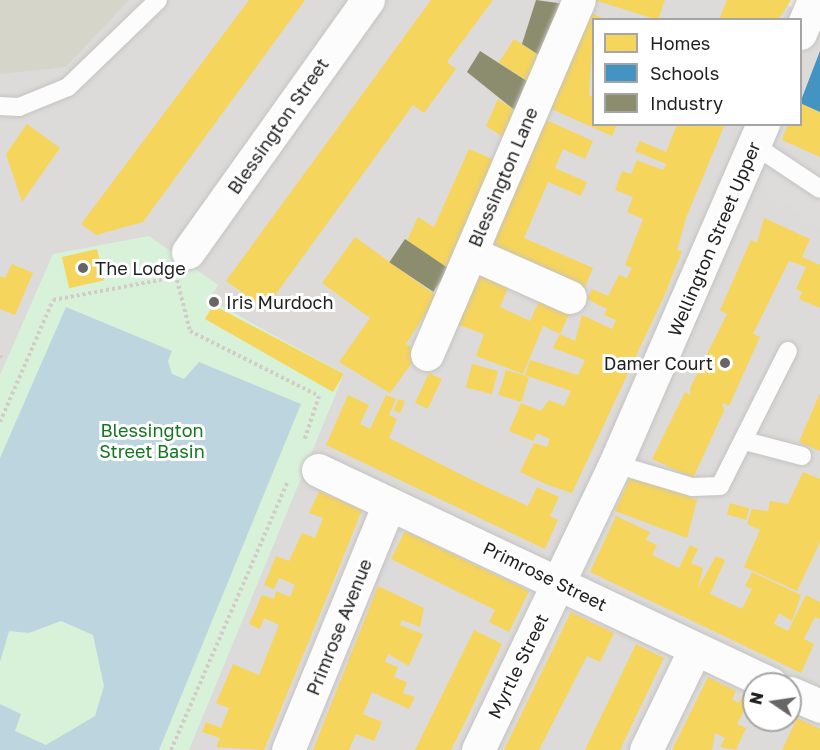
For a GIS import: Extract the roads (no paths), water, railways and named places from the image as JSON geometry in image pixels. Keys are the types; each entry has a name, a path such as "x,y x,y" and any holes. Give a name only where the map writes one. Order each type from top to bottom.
{"street":[{"name":"Blessington Street","path":"188,252 368,0"},
{"name":"Blessington Lane","path":"427,354 579,0"},
{"path":"802,30 814,0"},
{"name":"Wellington Street Upper","path":"559,582 615,464 758,135"},
{"path":"471,253 570,297"},
{"name":"Primrose Street","path":"303,464 559,582 745,672"},
{"name":"Primrose Avenue","path":"288,750 389,504"},
{"name":"Myrtle Street","path":"478,750 559,582"},
{"path":"646,750 695,649"},
{"path":"802,698 820,706"}],"lane":[{"path":"0,106 19,107 68,87 159,0"},
{"path":"758,135 820,189"},
{"path":"615,464 709,489 720,486 746,441 788,351"},
{"path":"746,441 802,456"}],"water":[{"name":"Blessington Street Basin","path":"66,307 172,351 168,361 172,374 184,379 199,362 301,404 159,750 0,750 0,704 21,714 15,731 46,745 95,716 104,686 93,635 61,621 29,633 9,631 0,662 0,458"}],"place":[{"name":"The Lodge","path":"83,268"},
{"name":"Iris Murdoch","path":"214,302"},
{"name":"Damer Court","path":"725,363"}]}
